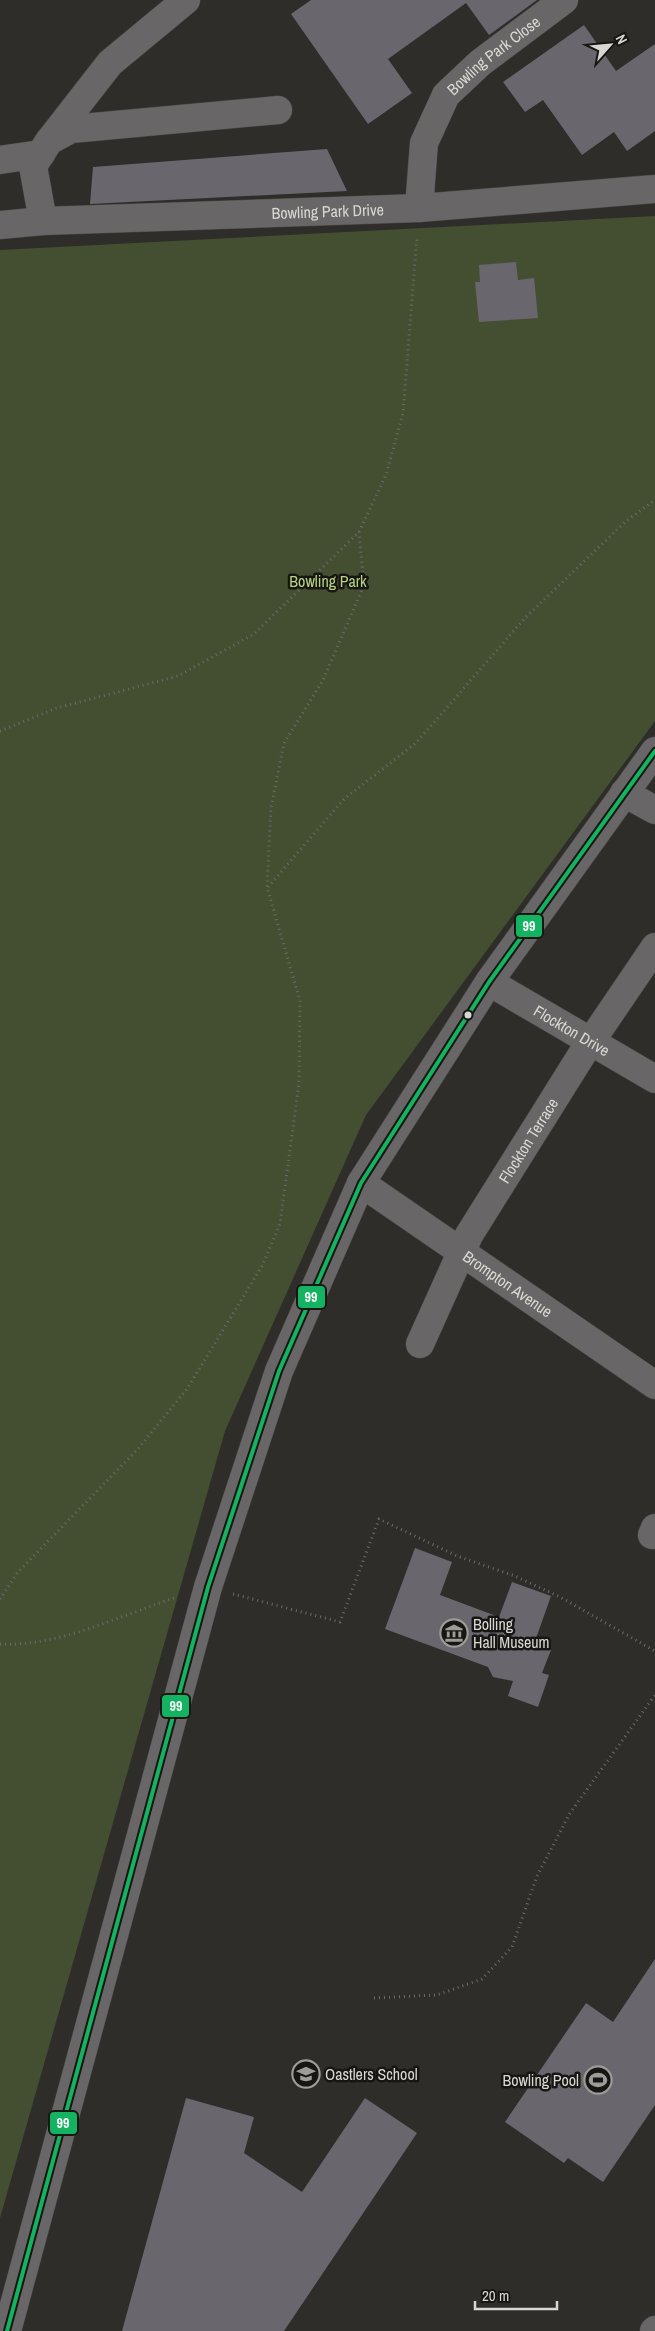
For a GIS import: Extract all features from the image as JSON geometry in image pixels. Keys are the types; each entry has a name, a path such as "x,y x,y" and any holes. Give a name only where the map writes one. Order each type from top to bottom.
{"street":[{"path":"43,221 33,166 45,147 110,63 186,0"},
{"name":"Bowling Park Close","path":"419,208 424,143 446,95 480,62 564,0"},
{"path":"0,160 45,147 71,129 278,110"},
{"name":"Bowling Park Drive","path":"0,225 43,221 419,208 655,189"},
{"path":"7,2331 208,1587 279,1371 361,1183 489,982 655,751"},
{"path":"624,794 655,810"},
{"name":"Flockton Terrace","path":"420,1344 460,1253 480,1218 655,947"},
{"name":"Flockton Drive","path":"489,982 593,1041 655,1079"},
{"name":"Brompton Avenue","path":"361,1183 460,1253 655,1385"}],"path":[{"path":"0,731 57,708 178,676 254,634 358,532 386,476 403,413 419,208"},
{"path":"268,887 344,799 416,743 525,618 626,521 655,500"},
{"path":"0,1599 18,1572 137,1450 187,1389 262,1266 280,1224 299,1083 300,1001 268,887 271,808 284,743 323,680 364,585 358,532"},
{"path":"0,1644 13,1645 61,1638 208,1587 340,1622 379,1519 457,1556 515,1576 560,1597 655,1651"},
{"path":"374,1998 438,1995 482,1979 512,1947 537,1876 570,1813 655,1695"}],"green space":[{"name":"Bowling Park","path":"655,216 655,721 366,1115 225,1431 0,2218 0,250"}],"building":[{"path":"311,0 537,0 489,35 466,3 388,59 412,93 368,124 291,14"},
{"path":"584,25 616,71 655,44 655,131 627,151 614,132 582,155 543,100 525,112 503,82"},
{"path":"327,149 347,191 90,204 93,167"},
{"path":"516,262 518,280 534,278 538,318 479,322 475,282 480,282 479,265"},
{"path":"415,1548 452,1562 440,1595 499,1617 512,1582 551,1596 534,1644 551,1650 542,1673 549,1675 538,1707 508,1696 513,1681 493,1677 488,1667 385,1629"},
{"path":"655,1959 655,2105 603,2182 568,2158 564,2163 505,2122 586,2003 613,2022"},
{"path":"186,2098 254,2117 244,2153 302,2192 365,2098 417,2133 284,2331 122,2331"}],"transit line":[{"name":"99","path":"7,2331 208,1587 279,1371 361,1183 489,982 655,751"}],"place":[{"name":"Bolling Hall Museum","path":"454,1633"},
{"name":"Oastlers School","path":"306,2074"},
{"name":"Bowling Pool","path":"598,2080"}]}
